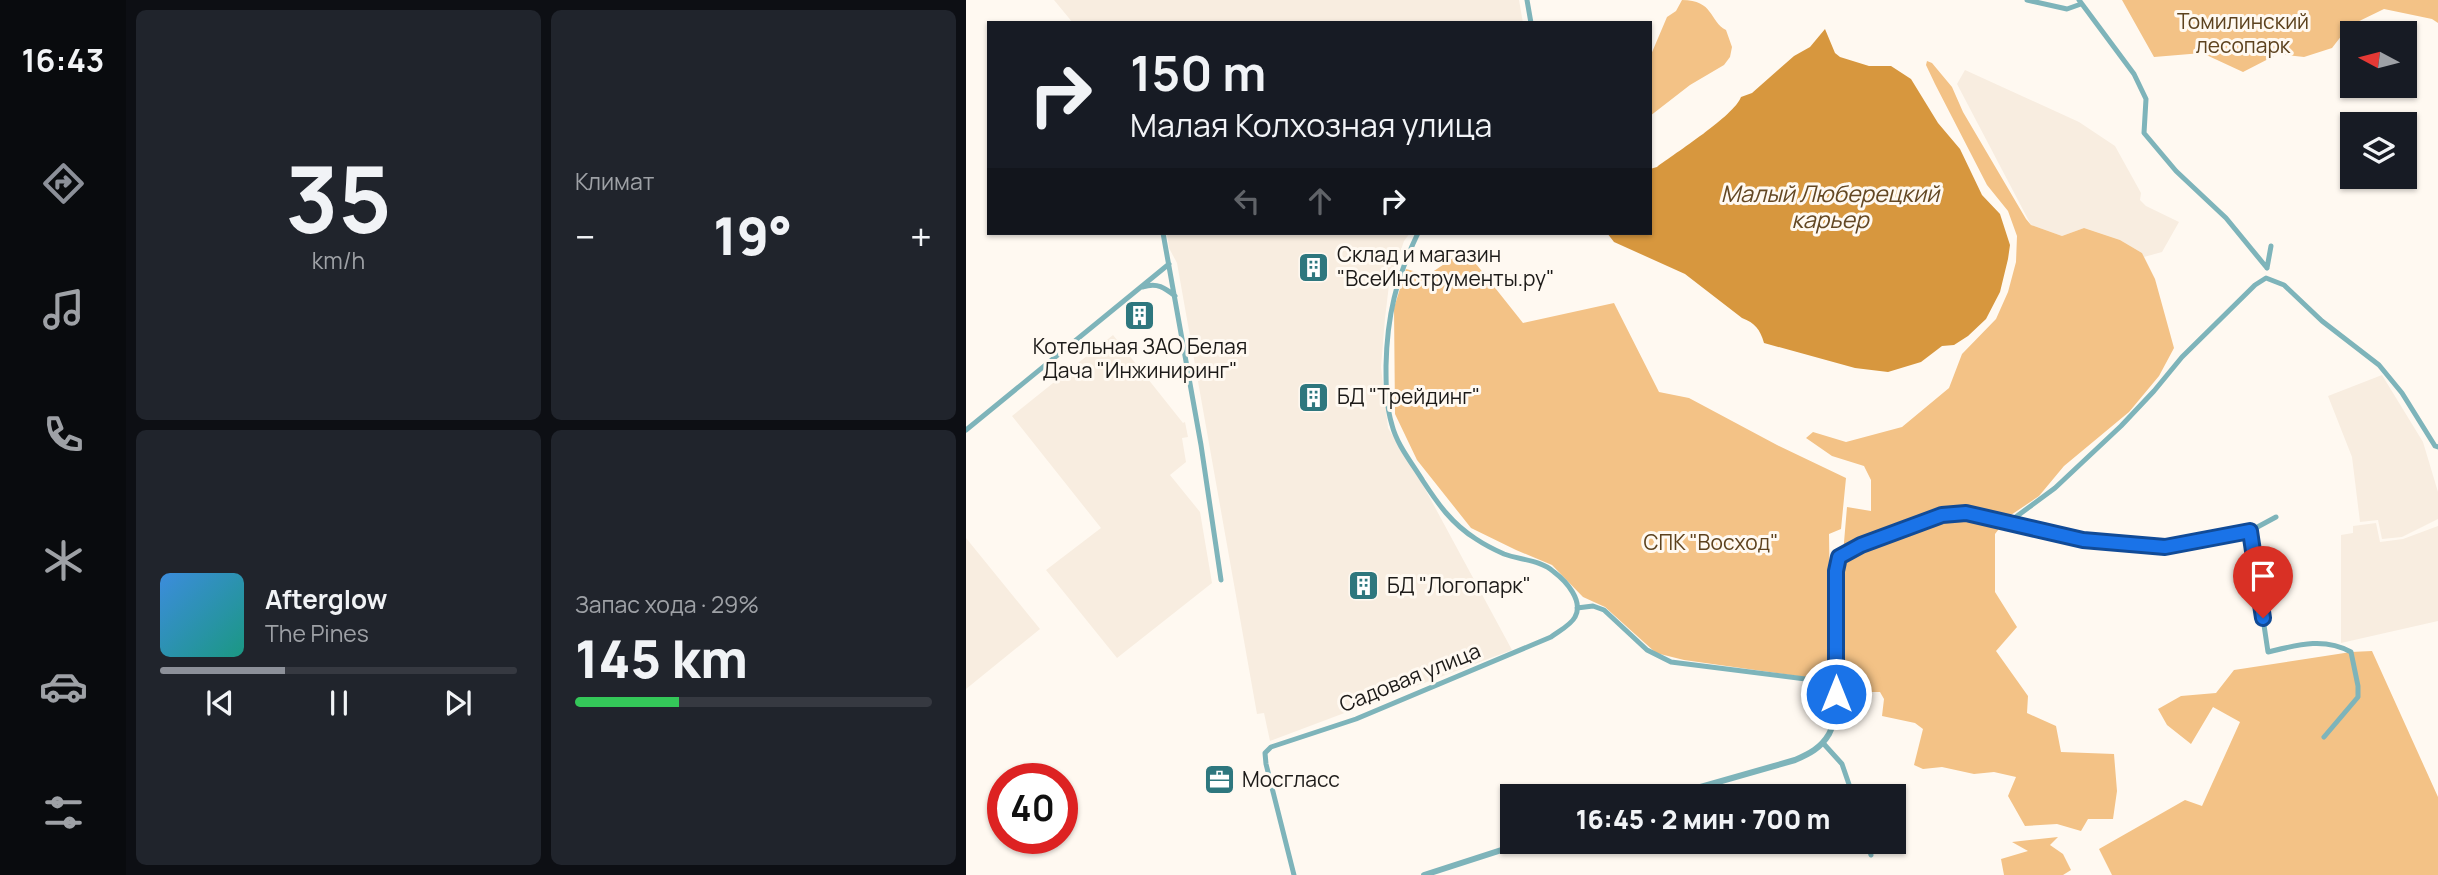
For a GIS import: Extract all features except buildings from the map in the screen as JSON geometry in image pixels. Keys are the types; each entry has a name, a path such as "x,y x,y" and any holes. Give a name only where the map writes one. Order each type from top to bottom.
{"street":[{"path":"1527,0 1531,21"},
{"path":"2027,0 2067,9 2080,2 2134,74 2146,99 2144,134 2176,171 2226,218 2267,268"},
{"path":"1163,235 1221,580"},
{"path":"1417,235 1401,269 1390,313 1386,399 1392,427 1440,508 1477,540 1505,554 1554,571 1577,600 1577,608 1593,606 1604,610 1647,650 1671,662 1837,683"},
{"path":"2266,278 2271,246"},
{"path":"966,430 1168,264"},
{"path":"2266,278 2284,285 2339,335 2379,365 2402,393 2438,447"},
{"path":"2009,522 2055,488 2121,426 2188,350 2255,285 2266,278"},
{"path":"1137,289 1152,284 1175,297"},
{"path":"1711,784 1795,760 1823,743 1833,723 1837,683 1836,571 1839,557 1861,545 1942,515 1966,513 2083,540 2165,547 2250,531 2276,517"},
{"path":"2250,531 2268,652 2326,642 2351,652 2358,697 2324,737"},
{"name":"Садовая улица","path":"1294,875 1265,753 1271,747 1381,708 1551,637 1574,619 1577,608"},
{"path":"1823,743 1842,764 1849,784"},
{"path":"1424,875 1500,850"}],"shaded area":[{"path":"1054,0 1519,0 1523,21 1071,21"},
{"path":"1965,70 2079,122 2115,146 2141,193 2140,200 2146,206 2179,222 2162,252 2144,257 2142,253 2120,240 2084,228 2062,236 2031,225 1957,84"},
{"path":"1167,235 1408,235 1389,285 1385,318 1381,367 1388,428 1424,487 1512,650 1270,741 1264,713 1257,714 1177,263 1169,248"},
{"path":"1113,335 1183,423 1185,422 1188,437 1182,438 1186,462 1170,475 1200,512 1212,583 1117,658 1046,570 1101,528 1012,416"},
{"path":"2382,375 2423,442 2438,492 2438,519 2402,537 2382,539 2378,520 2360,522 2352,457 2328,396"},
{"path":"2376,523 2380,542 2403,539 2438,526 2438,621 2341,643 2341,535 2353,533 2353,526"},
{"path":"966,538 1040,629 966,689"}],"green space":[{"path":"1682,0 1700,3 1706,7 1726,30 1732,47 1730,57 1724,65 1690,85 1652,114 1652,52 1667,17 1676,11"},
{"name":"Томилинский лесопарк","path":"2122,0 2438,0 2438,23 2432,19 2384,9 2359,21 2340,21 2340,38 2332,48 2304,57 2278,54 2243,72 2202,53 2154,57"},
{"path":"1927,61 1932,63 1952,87 1963,112 2031,225 2062,236 2084,228 2120,240 2142,253 2155,279 2174,348 2159,376 2129,412 2064,466 2039,496 2008,517 1995,534 1995,592 2017,627 1996,651 2028,696 2027,713 2056,726 2061,752 2114,754 2117,791 2113,819 2088,819 2081,831 2057,824 2025,826 2008,796 2016,777 1994,772 1974,774 1942,767 1923,769 1914,765 1923,729 1915,723 1882,716 1884,699 1880,692 1843,692 1842,566 1847,507 1871,511 1871,480 1864,466 1832,456 1806,438 1813,432 1846,442 1902,427 1949,388 1962,354 1996,319 2008,292 2016,262 2017,236 2008,211 1987,185 1935,84 1926,65"},
{"name":"СПК \"Восход\"","path":"1465,250 1523,323 1614,303 1659,392 1689,398 1846,478 1841,529 1829,534 1831,677 1826,680 1684,660 1656,653 1605,607 1583,597 1552,565 1471,528 1417,460 1395,414 1394,308 1406,269 1428,275"},
{"path":"2372,651 2438,797 2438,875 2112,875 2099,849 2185,800 2202,806 2240,722 2213,707 2191,744 2167,725 2158,709 2181,696 2216,693 2234,670"},
{"path":"2058,837 2050,845 2063,854 2071,870 2063,875 2004,875 2001,859 2028,851 2012,842"}],"water":[{"name":"Малый Люберецкий карьер","path":"1825,29 1835,53 1840,57 1869,66 1891,66 1911,79 1938,123 1960,149 1982,195 2000,214 2010,245 2000,292 1986,319 1954,345 1942,346 1921,362 1888,372 1855,368 1764,343 1754,324 1742,318 1685,274 1614,242 1609,235 1652,235 1652,168 1716,124 1741,97 1752,93 1794,56 1810,47"}],"place":[{"name":"Склад и магазин \"ВсеИнструменты.ру\"","path":"1314,267"},
{"name":"Котельная ЗАО Белая Дача \"Инжиниринг\"","path":"1140,315"},
{"name":"БД \"Трейдинг\"","path":"1314,397"},
{"name":"БД \"Логопарк\"","path":"1364,586"},
{"name":"Мосгласс","path":"1219,780"}],"route":[{"path":"1836,694 1836,571 1839,557 1861,545 1942,515 1966,513 2083,540 2165,547 2250,531 2263,618"}]}
